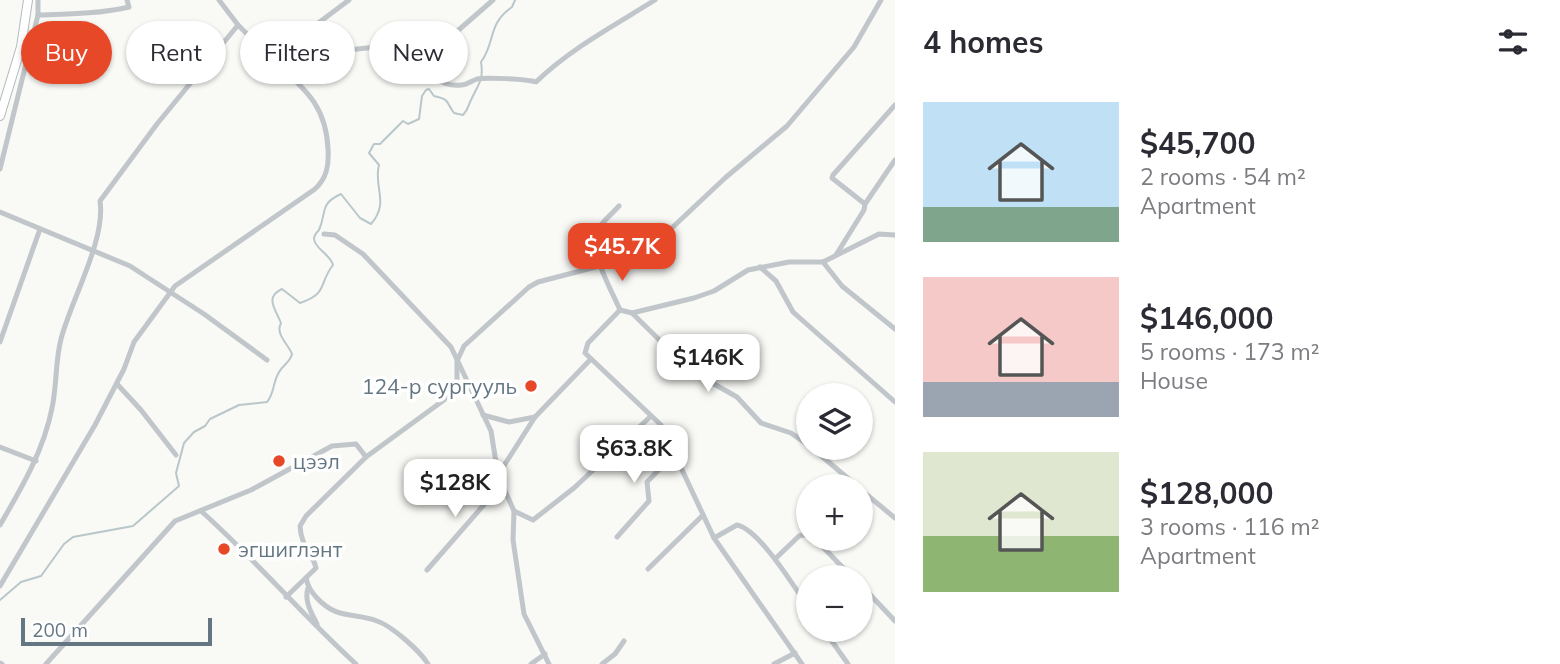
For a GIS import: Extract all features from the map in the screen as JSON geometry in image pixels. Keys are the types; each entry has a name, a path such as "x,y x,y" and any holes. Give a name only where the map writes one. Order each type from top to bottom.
{"main road":[{"path":"0,116 21,47 28,0"}],"street":[{"path":"0,169 38,15 38,0"},
{"path":"38,15 108,12 129,7 127,0"},
{"path":"0,525 36,461 52,410 61,340 92,251 102,212 100,201 238,25 219,0"},
{"path":"321,21 349,0"},
{"path":"468,22 493,0"},
{"path":"468,82 486,78 527,79 536,82 548,70 600,34 655,0"},
{"path":"286,597 316,568 316,563 304,547 300,526 306,516 366,457 444,400 457,382 457,361 464,346 528,287 642,252 658,242 725,178 787,126 854,47 881,0"},
{"path":"0,586 95,425 117,384 134,342 175,286 315,189 326,176 328,135 319,107 296,84"},
{"path":"865,204 832,178 832,175 895,104"},
{"path":"836,255 865,204 895,160"},
{"path":"619,206 595,233 594,239 600,266 620,310"},
{"path":"0,212 130,266 172,292 267,360"},
{"path":"0,342 40,229"},
{"path":"324,234 335,234 363,254 451,347 491,431 498,475 514,511 513,540 524,614 549,664"},
{"path":"620,310 632,313 694,298 714,291 748,270 789,262 823,262 879,234 895,235"},
{"path":"823,262 842,286 895,329"},
{"path":"760,267 776,281 793,312 895,402"},
{"path":"620,310 588,344 585,353 661,425 714,538 802,664"},
{"path":"632,313 691,371 737,397 761,423 796,437"},
{"path":"498,475 535,417 590,360"},
{"path":"117,384 176,455"},
{"path":"483,415 509,422 535,417"},
{"path":"514,511 533,520 573,488 651,416"},
{"path":"46,664 175,521 251,490 332,446 356,444 366,457"},
{"path":"0,447 36,461"},
{"path":"617,537 649,501 647,482 675,453"},
{"path":"826,460 842,474"},
{"path":"427,570 502,484"},
{"path":"873,500 895,518"},
{"path":"201,511 356,664"},
{"path":"648,569 703,515"},
{"path":"714,538 737,525 745,526 775,559 796,590"},
{"path":"775,559 796,540"},
{"path":"827,551 840,565"},
{"path":"306,578 308,606 318,627"},
{"path":"308,588 326,608 343,615 378,621 404,639 428,664"},
{"path":"873,598 895,621"},
{"path":"602,664 624,641"},
{"path":"832,642 848,664"},
{"path":"774,664 794,653"},
{"path":"531,664 545,654"}],"waterway":[{"path":"0,600 21,582 41,576 64,544 73,537 133,526 179,486 176,473 184,443 210,419 239,405 267,402 278,374 292,354 281,335 281,323 272,300 282,289 300,303 315,296 322,287 333,265 314,239 326,205 341,194 360,218 371,224 377,216 380,201 379,165 369,153 374,144 380,144 403,121 408,124 419,119 422,96 429,89 434,96 445,100 454,113 463,115 480,82 481,62 495,27 515,0"}],"place":[{"name":"124-р сургууль","path":"531,386"},
{"name":"цээл","path":"279,461"},
{"name":"эгшиглэнт","path":"224,549"}]}
